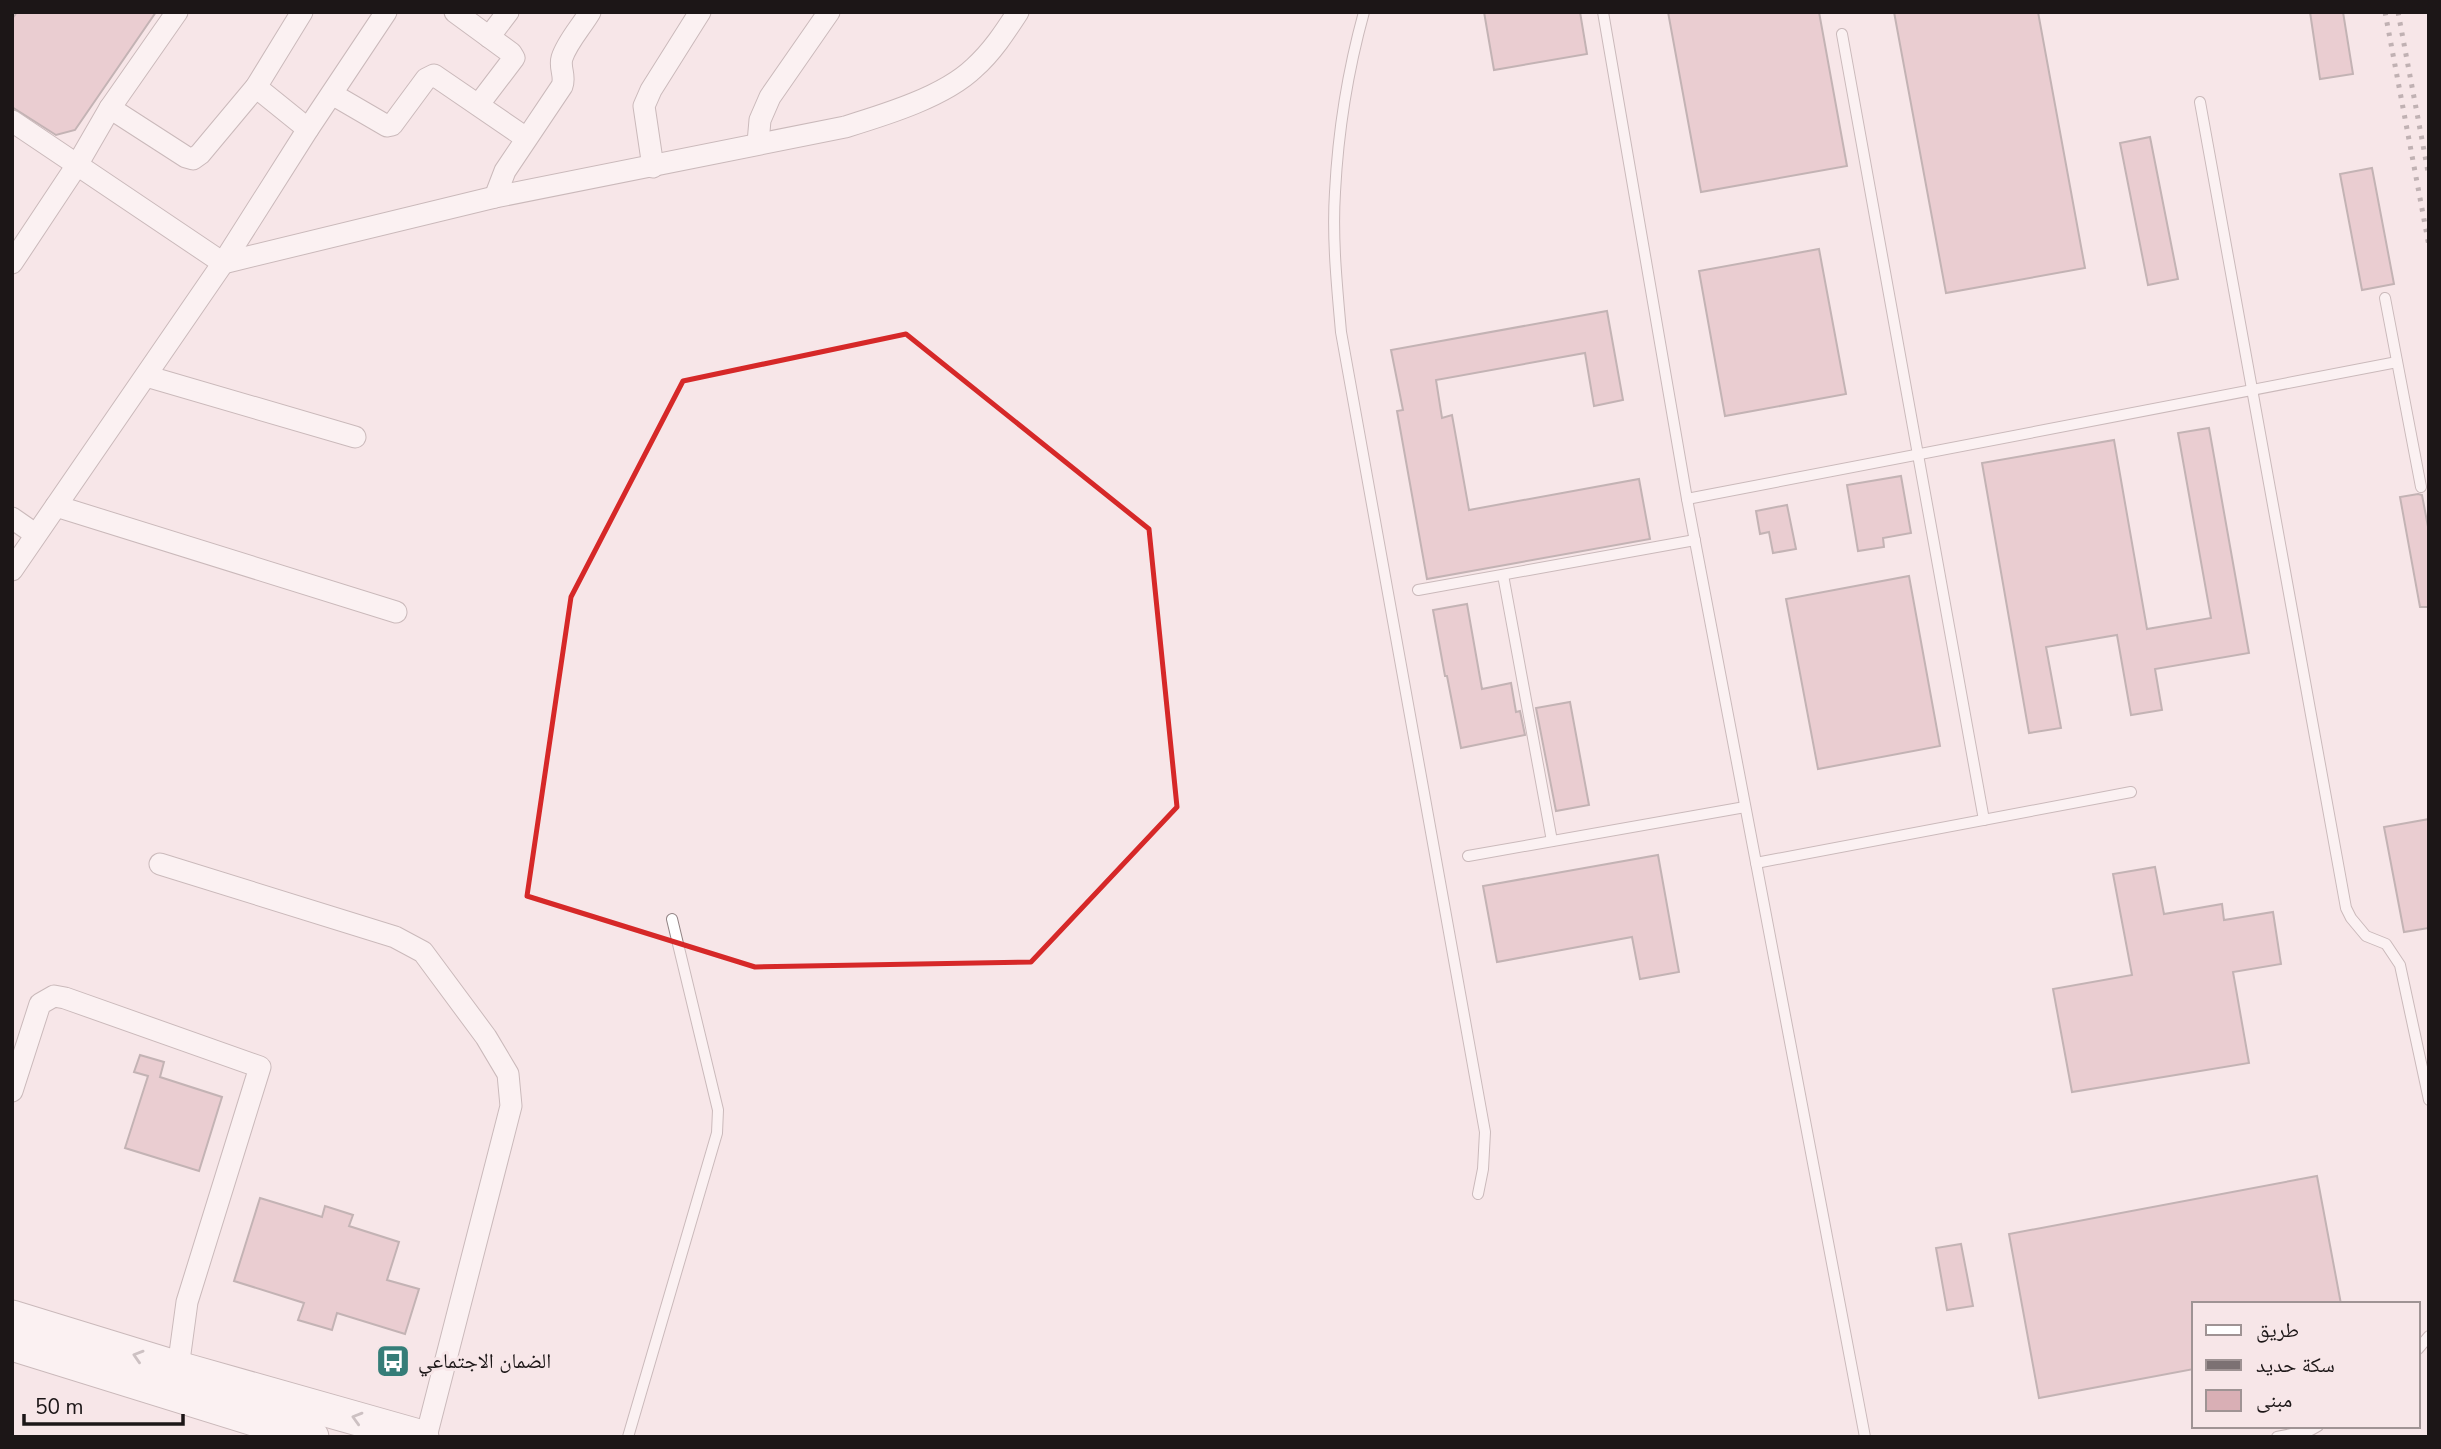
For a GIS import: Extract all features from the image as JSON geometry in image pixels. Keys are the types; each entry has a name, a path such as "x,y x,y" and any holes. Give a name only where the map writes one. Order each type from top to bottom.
{"main road":[{"path":"12,1317 312,1437"},
{"path":"12,1344 424,1437"}],"street":[{"path":"12,263 77,165 110,108 177,12"},
{"path":"110,108 193,159 257,87 302,12"},
{"path":"12,570 223,263 307,129 386,12"},
{"path":"455,12 514,58 479,104"},
{"path":"489,37 508,12"},
{"path":"495,197 505,171 562,86 562,56 590,12"},
{"path":"653,167 644,106 651,90 700,12"},
{"path":"758,143 760,120 770,97 829,12"},
{"path":"12,121 223,263 495,197 845,127 892,112 934,94 973,70 998,42 1018,12"},
{"path":"332,94 387,126 392,125 426,79 433,75 526,138"},
{"path":"257,87 307,129"},
{"path":"146,376 355,437"},
{"path":"55,506 396,612"},
{"path":"12,518 35,534"},
{"path":"160,864 395,937 423,952 486,1037 508,1074 511,1106 424,1437"},
{"path":"12,1091 40,1004 54,996 260,1068 187,1302 172,1380"}],"lane":[{"path":"1364,12 1349,81 1335,193 1336,276 1341,332 1485,1132 1483,1169 1478,1194"},
{"path":"1603,12 1695,540 1865,1437"},
{"path":"1842,34 1984,820"},
{"path":"2200,102 2346,908 2366,936 2386,944 2400,965 2429,1100"},
{"path":"2385,298 2421,487"},
{"path":"1688,499 2397,362"},
{"path":"1418,590 1695,540"},
{"path":"1503,575 1552,841"},
{"path":"1756,863 2131,792"},
{"path":"1468,856 1745,807"},
{"path":"628,1437 717,1133 718,1110 672,919"},
{"path":"2277,1437 2314,1428"}],"highlighted area":[{"path":"906,334 1149,529 1177,807 1031,962 755,967 527,896 571,597 683,381"}],"building":[{"path":"17,12 156,12 75,130 56,135 12,107 12,19"},
{"path":"1484,12 1580,12 1587,54 1494,70"},
{"path":"1668,12 1819,12 1847,166 1701,192"},
{"path":"1894,12 2038,12 2085,268 1946,293"},
{"path":"2310,12 2343,12 2353,74 2320,79"},
{"path":"2150,137 2178,279 2148,285 2120,143"},
{"path":"2372,168 2394,284 2362,290 2340,174"},
{"path":"1819,249 1846,394 1725,416 1699,271"},
{"path":"1607,311 1623,400 1594,406 1585,353 1436,380 1442,418 1452,415 1469,510 1639,479 1650,539 1427,579 1397,411 1403,410 1391,350"},
{"path":"2209,428 2249,653 2155,669 2162,710 2131,715 2117,635 2046,647 2061,728 2029,733 1982,463 2114,440 2147,629 2211,618 2178,433"},
{"path":"1901,476 1911,533 1883,538 1884,547 1858,551 1847,485"},
{"path":"2422,495 2429,532 2429,607 2420,607 2400,497"},
{"path":"1787,505 1796,549 1773,553 1769,532 1760,534 1756,511"},
{"path":"1909,576 1940,746 1818,769 1786,599"},
{"path":"1467,604 1482,689 1511,683 1516,712 1520,711 1525,735 1461,748 1433,610"},
{"path":"1570,702 1589,805 1556,811 1536,708"},
{"path":"2429,819 2429,928 2404,932 2384,827"},
{"path":"1658,855 1679,972 1640,979 1632,937 1497,962 1483,886"},
{"path":"2155,867 2164,914 2222,904 2224,920 2273,912 2281,964 2233,972 2249,1063 2072,1092 2053,989 2132,975 2113,874"},
{"path":"140,1055 164,1062 160,1077 222,1097 199,1171 125,1148 148,1076 134,1072"},
{"path":"2317,1176 2341,1302 2192,1302 2192,1369 2039,1398 2009,1234"},
{"path":"260,1198 322,1217 325,1206 353,1215 349,1226 399,1242 387,1280 419,1289 405,1334 337,1313 332,1330 298,1320 304,1303 234,1281"},
{"path":"1961,1244 1973,1306 1947,1310 1936,1248"}],"railway":[{"path":"2385,12 2429,246"},
{"path":"2398,12 2429,177"}],"place":[{"name":"الضمان الاجتماعي","path":"393,1361"}]}
